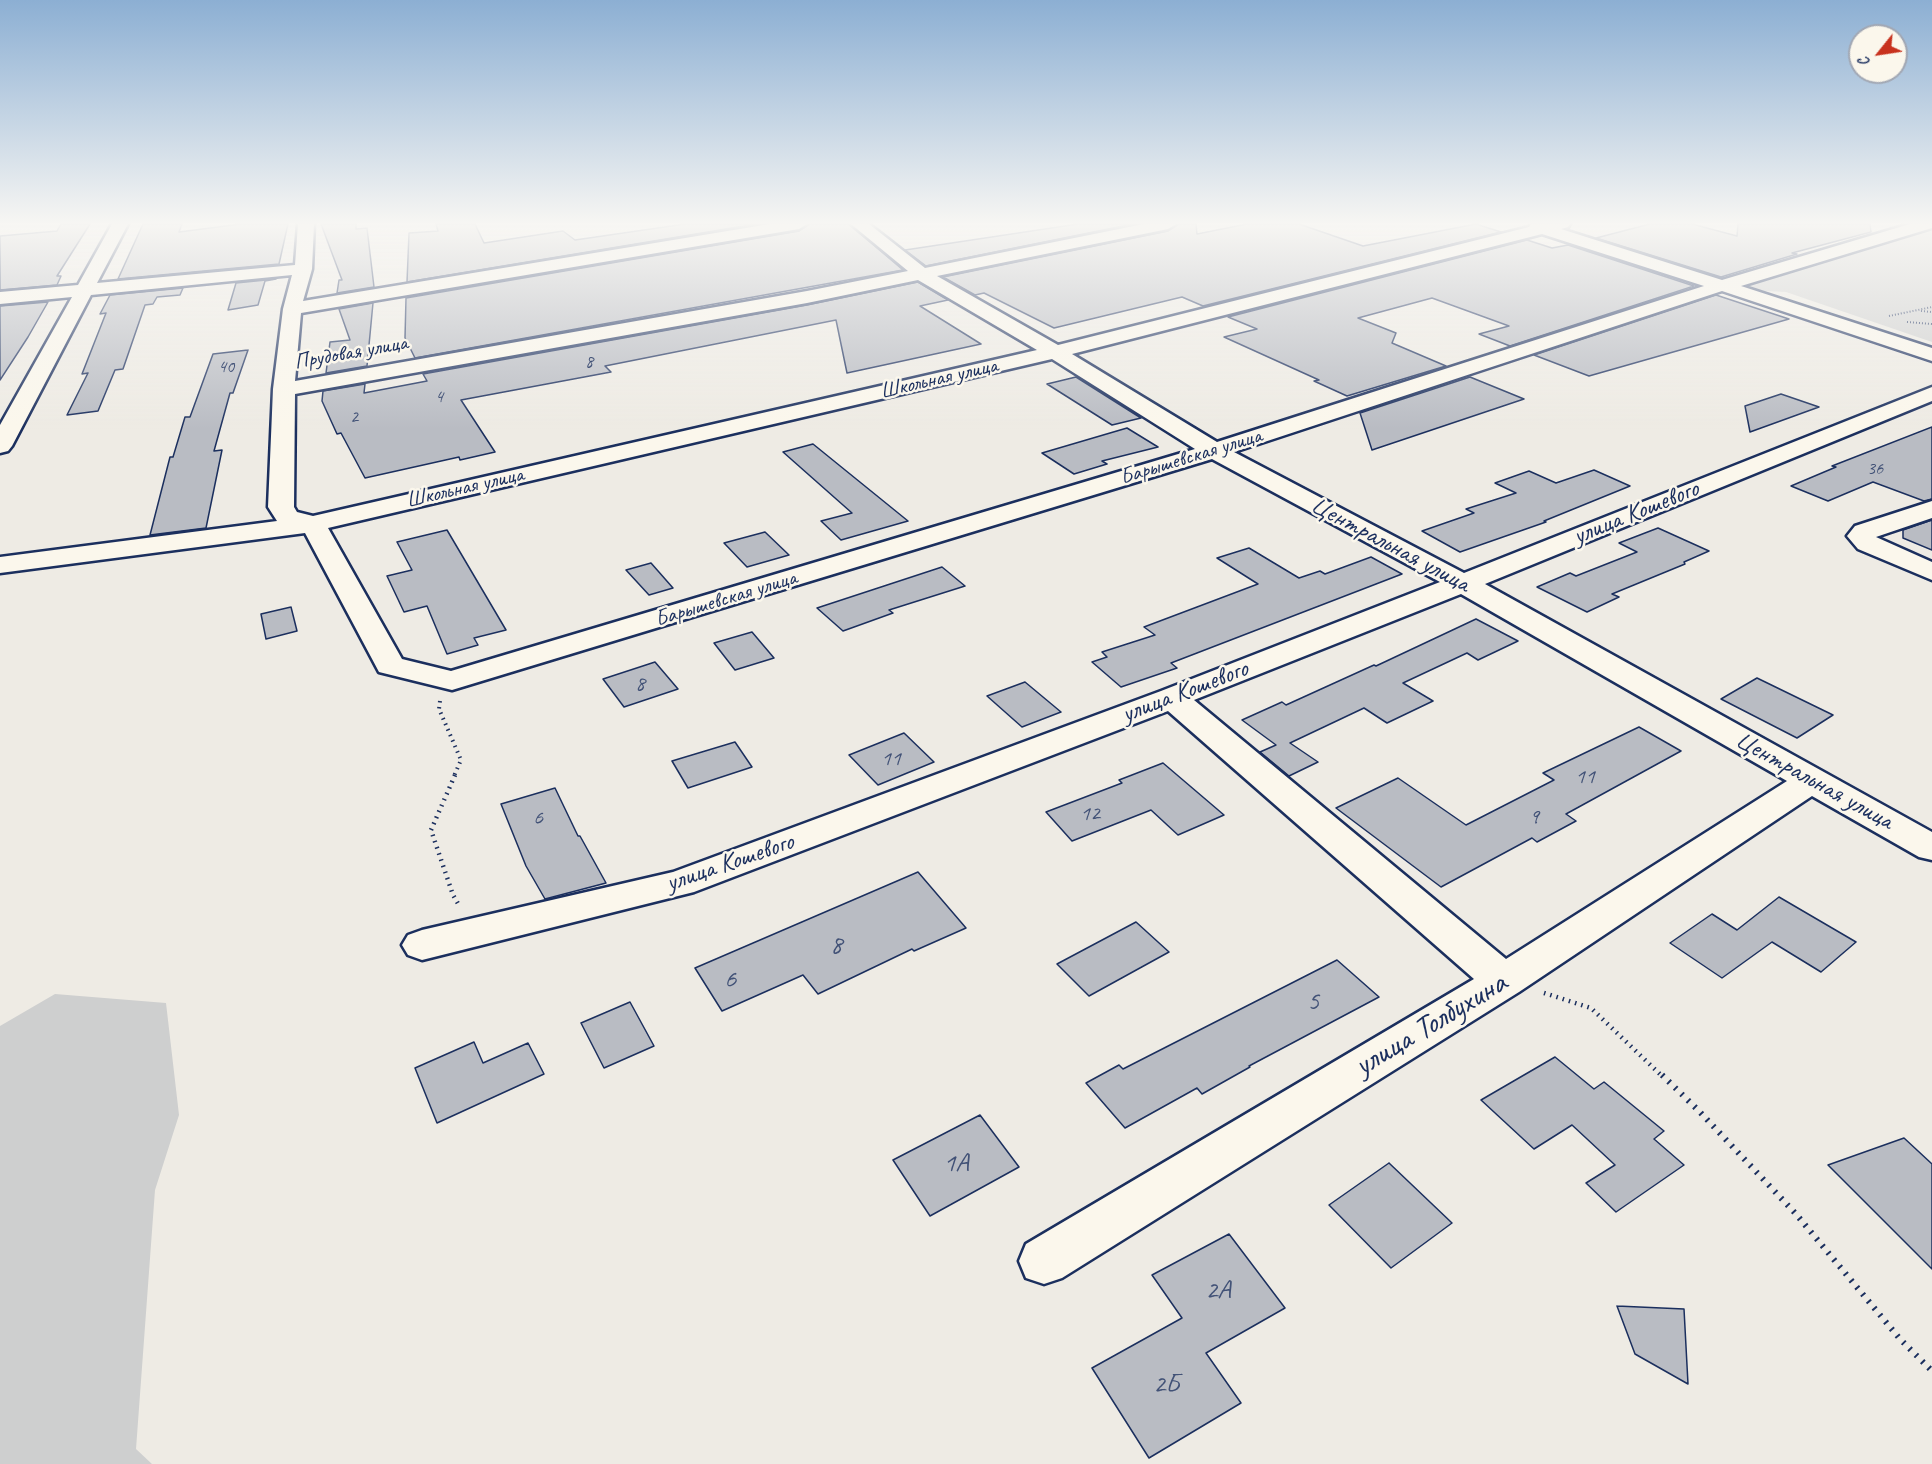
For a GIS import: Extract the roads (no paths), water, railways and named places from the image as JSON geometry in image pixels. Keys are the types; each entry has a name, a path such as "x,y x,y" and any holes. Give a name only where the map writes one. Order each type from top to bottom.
{"street":[{"path":"0,298 60,292"},
{"path":"0,447 83,292"},
{"path":"297,292 292,309 284,389 281,507 288,518 313,524"},
{"path":"292,309 391,292"},
{"name":"Прудовая улица","path":"284,389 826,292"},
{"name":"Центральная улица","path":"953,292 1055,352 1214,451 1463,584 1932,848"},
{"name":"Школьная улица","path":"0,565 313,524 1055,352 1287,292"},
{"name":"Барышевская улица","path":"313,524 390,665 448,680 1214,451 1702,292"},
{"path":"1746,292 1932,355"},
{"name":"улица Кошевого","path":"422,945 681,883 1172,698 1463,584 1932,393"},
{"path":"1932,509 1864,532 1860,536 1867,543 1932,572"},
{"path":"1172,698 1504,981"},
{"name":"улица Толбухина","path":"1044,1261 1504,981 1812,780"}]}
